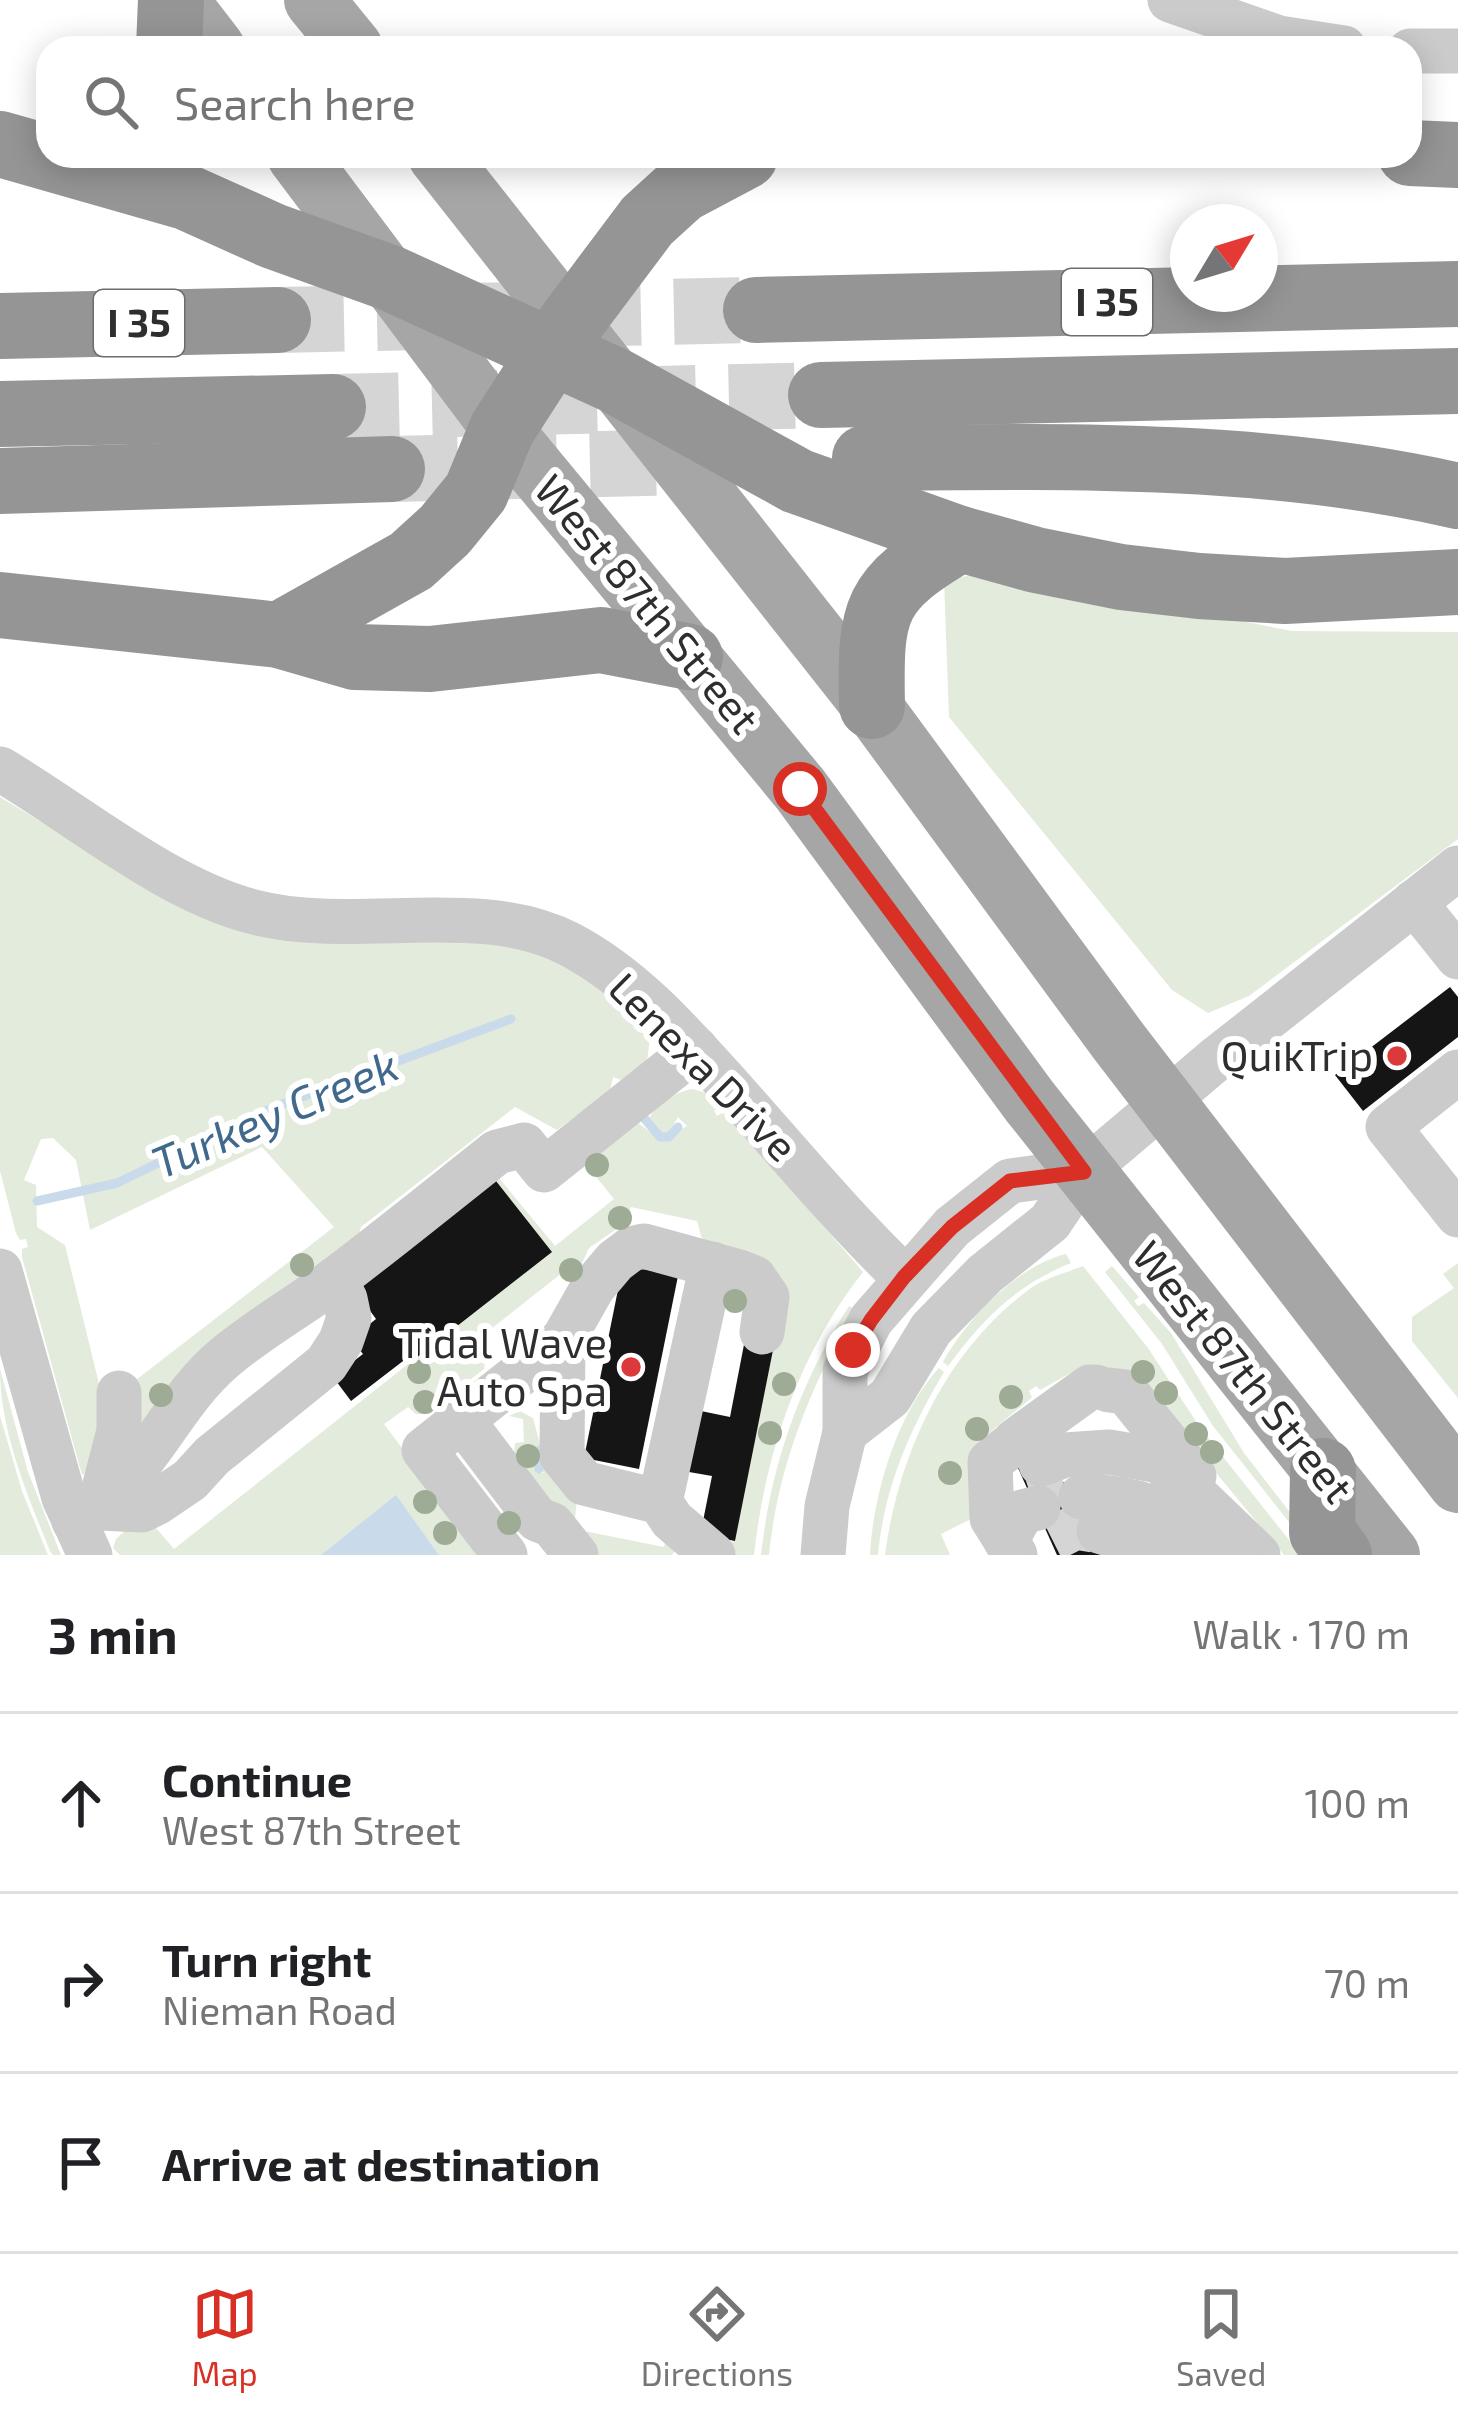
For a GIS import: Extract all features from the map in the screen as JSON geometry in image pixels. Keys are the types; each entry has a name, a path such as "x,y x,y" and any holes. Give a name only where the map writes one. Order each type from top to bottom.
{"highway":[{"path":"170,36 175,0"},
{"path":"0,144 36,151"},
{"path":"1422,154 1458,155"},
{"path":"112,168 273,236 561,338 616,380 797,481 898,520 1036,560 1199,586 1328,590 1458,583"},
{"path":"279,635 373,584 428,546 476,492 502,429 647,220 681,190 722,168"},
{"name":"I 35","path":"756,310 1458,294"},
{"name":"I 35","path":"0,326 278,320"},
{"name":"I 35","path":"821,395 1458,381"},
{"name":"I 35","path":"0,414 333,406"},
{"path":"865,458 1190,461 1458,496"},
{"path":"0,481 392,469"},
{"path":"872,706 871,638 887,595 911,568 960,539"},
{"path":"0,605 279,635 355,657 430,659 601,640 690,657"},
{"path":"1323,1471 1322,1532 1340,1555"}],"main road":[{"path":"175,0 205,36"},
{"path":"314,0 343,36"},
{"name":"West 87th Street","path":"306,168 502,429 800,789 1084,1172 1390,1555"},
{"path":"446,168 561,338"},
{"path":"616,380 872,706 1166,1102 1458,1483"}],"street":[{"path":"1170,0 1260,15"},
{"path":"1422,51 1458,51"},
{"name":"Lenexa Drive","path":"0,769 206,896 254,912 313,923 495,921 566,942 633,986 904,1277"},
{"path":"844,1432 890,1397 931,1329 985,1274 1050,1222 1084,1172 1458,868"},
{"path":"1414,902 1458,957"},
{"path":"88,1528 130,1479 195,1387 224,1358 334,1280 497,1152 524,1145 544,1170 696,1049"},
{"path":"1458,1072 1388,1126 1458,1215"},
{"path":"823,1555 827,1506 844,1432 845,1370 871,1320 952,1227 1010,1181 1084,1172"},
{"path":"505,1555 424,1450 563,1340 593,1287 615,1261 644,1246 754,1278 765,1292 761,1332"},
{"path":"660,1502 712,1264"},
{"path":"0,1271 7,1324 88,1528"},
{"path":"88,1528 142,1510 190,1480 229,1441 326,1364 349,1318 334,1280"},
{"path":"563,1340 562,1456 584,1484 660,1502 672,1520 716,1549"},
{"path":"1034,1506 1090,1387 1126,1392 1237,1554"},
{"path":"88,1528 119,1431 119,1393"},
{"path":"462,1420 545,1537 552,1525 575,1555"},
{"path":"1034,1506 1065,1455 1108,1452 1160,1461 1237,1554"},
{"path":"1034,1506 1122,1516 1237,1554"}],"green space":[{"path":"989,572 1292,631 1458,632 1458,839 1249,996 1208,1013 1172,990 949,717 944,580"},
{"path":"0,797 102,859 478,938 556,959 593,983 644,1029 650,1038 647,1061 621,1080 613,1077 610,1091 557,1130 515,1107 361,1227 358,1238 139,1448 132,1383 334,1227 262,1147 90,1230 76,1160 53,1138 41,1139 24,1180 36,1185 37,1227 65,1245 104,1404 98,1469 82,1475 22,1257 22,1249 28,1247 26,1239 20,1240 16,1233 0,1171"},
{"path":"693,1089 709,1094 718,1108 717,1116 722,1113 733,1121 863,1272 821,1336 789,1406 767,1480 754,1555 729,1555 776,1336 701,1236 697,1221 631,1207 623,1226 621,1221 614,1224 615,1230 589,1248 572,1285 562,1273 472,1344 484,1369 426,1414 416,1414 408,1407 384,1424 437,1495 432,1500 436,1504 440,1500 482,1555 439,1555 396,1496 321,1555 120,1555 113,1548 116,1539 144,1514 174,1549 551,1251 496,1182 499,1178 555,1246 614,1199 585,1163 638,1123 661,1140 687,1126 678,1117 663,1135 649,1119 668,1099"},
{"path":"1066,1254 1071,1263 1017,1293 974,1333 948,1366 943,1362 995,1296 1029,1270"},
{"path":"1458,1263 1458,1398 1412,1341 1412,1317 1454,1288 1443,1274"},
{"path":"1083,1266 1148,1348 1201,1429 1301,1555 1284,1555 1184,1434 1119,1370 1078,1369 1029,1391 1032,1397 978,1449 969,1477 971,1519 941,1534 950,1555 885,1555 914,1443 951,1373 974,1341 1031,1288"},
{"path":"1112,1266 1139,1297 1134,1301 1138,1306 1144,1303 1171,1333 1244,1453 1323,1555 1315,1555 1213,1426 1162,1344 1105,1272"},
{"path":"849,1306 854,1309 824,1368 789,1458 769,1555 761,1555 772,1489 790,1425"},
{"path":"939,1368 944,1372 920,1415 893,1483 878,1555 870,1555 876,1507 890,1456 911,1408"},
{"path":"0,1369 28,1472 61,1555 50,1551 16,1462"},
{"path":"520,1411 533,1418 540,1444 535,1452 536,1473 543,1473 538,1455 543,1452 577,1499 574,1529 664,1547 668,1532 678,1546 672,1555 585,1555 514,1456 515,1443 524,1442 523,1419 509,1416"},
{"path":"0,1416 22,1491 48,1555 0,1555"}],"water":[{"path":"396,1495 439,1555 321,1555"}],"building":[{"name":"QuikTrip","path":"1450,987 1458,997 1458,1037 1363,1111 1335,1075"},
{"path":"496,1181 552,1252 411,1362 407,1358 351,1401 333,1377 363,1354 351,1339 376,1319 355,1290"},
{"name":"Tidal Wave Auto Spa","path":"623,1265 678,1276 639,1469 584,1458"},
{"name":"Tidal Wave Auto Spa","path":"747,1329 776,1335 735,1541 705,1535 702,1526 712,1476 689,1472 701,1411 730,1417"},
{"path":"1001,1430 1088,1503 1111,1555 1057,1555"}],"waterway":[{"name":"Turkey Creek","path":"37,1201 117,1183 272,1108 511,1019"},
{"path":"644,1118 660,1137 669,1137 678,1127"},
{"path":"539,1469 536,1453 543,1448"}],"tunnel":[{"path":"278,320 756,310"},
{"path":"333,407 821,395"},
{"path":"392,469 730,461"},
{"path":"1030,1493 1063,1482"},
{"path":"1052,1539 1076,1527 1099,1531"}],"place":[{"name":"QuikTrip","path":"1397,1056"},
{"name":"Tidal Wave Auto Spa","path":"631,1367"}],"route":[{"path":"800,789 1084,1172 1010,1181 952,1227 904,1277 853,1350"}]}
